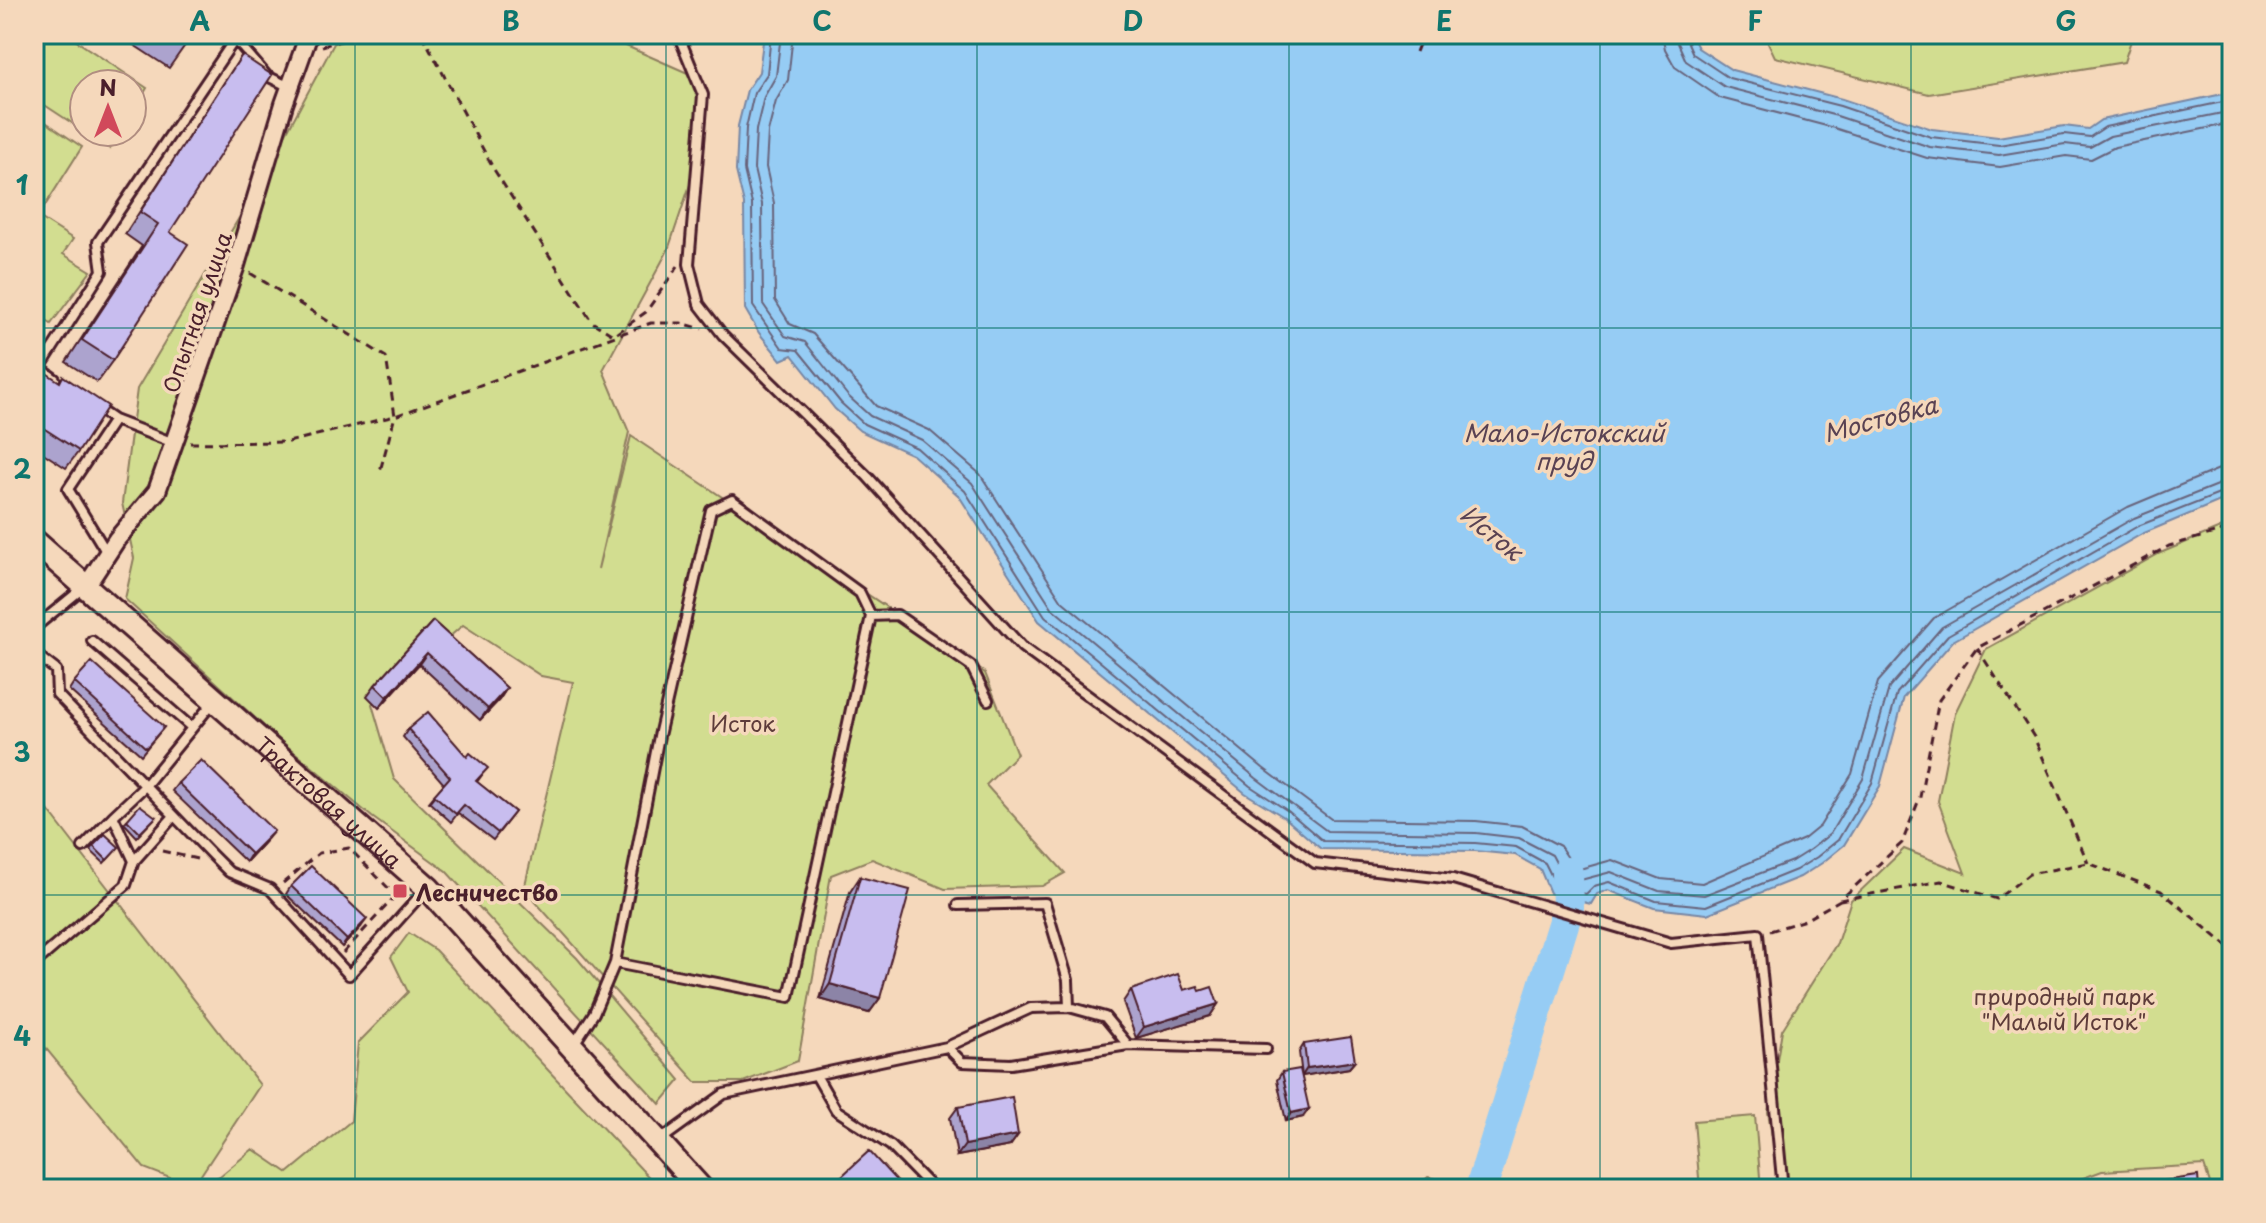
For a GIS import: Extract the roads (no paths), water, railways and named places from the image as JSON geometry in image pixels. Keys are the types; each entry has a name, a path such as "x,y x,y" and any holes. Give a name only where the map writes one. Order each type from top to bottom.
{"main road":[{"name":"Трактовая улица","path":"34,541 428,888 701,1189"}],"street":[{"name":"Опытная улица","path":"87,585 107,553 157,491 236,265 309,34"}],"lane":[{"path":"678,34 703,95 689,264 699,304 723,335 868,477 1022,647 1315,863 1453,879 1671,943 1758,934 1783,1189"},
{"path":"65,386 37,366 102,271 98,242 231,37 267,76 290,87"},
{"path":"89,403 114,420 174,443"},
{"path":"107,553 68,489 114,420"},
{"path":"573,1045 594,1013 615,963 659,736 711,510 732,500 860,593 871,616 789,997 615,963"},
{"path":"34,628 87,585"},
{"path":"871,616 897,615 971,666 988,700"},
{"path":"92,641 191,727"},
{"path":"34,653 56,670 57,694 212,855 229,872 270,889 349,975 428,888"},
{"path":"83,847 145,786 215,700"},
{"path":"113,816 134,861"},
{"path":"34,964 126,885 134,861 174,816"},
{"path":"958,905 1045,903 1068,980 1069,1007"},
{"path":"658,1142 724,1094 817,1077 947,1047 1031,1008 1069,1007 1105,1017 1128,1045"},
{"path":"947,1047 962,1062 1011,1064 1128,1045 1266,1049"},
{"path":"817,1077 836,1110 891,1146 933,1189"}],"water":[{"name":"Мало-Истокский пруд","path":"764,34 1691,34 1698,48 1732,70 1842,99 1932,129 1998,137 2064,126 2088,129 2101,120 2232,92 2232,496 2142,534 1953,641 1904,697 1880,786 1844,845 1800,877 1707,914 1654,908 1608,890 1597,894 1591,904 1575,900 1572,910 1562,907 1564,898 1550,893 1540,869 1515,855 1475,851 1321,849 1284,817 1245,793 1039,621 959,496 913,455 860,431 835,409 792,355 781,360 759,333 745,309 744,204 736,171 738,126 747,90 759,72"}],"waterway":[{"name":"Исток","path":"1481,1189 1568,908 1567,873"}],"railway":[{"path":"34,1183 39,1189"}],"place":[{"name":"Лесничество","path":"400,891"}],"water label":[{"name":"Мостовка","path":"1880,418"}],"park label":[{"name":"природный парк \"Малый Исток\"","path":"2064,1008"}]}
